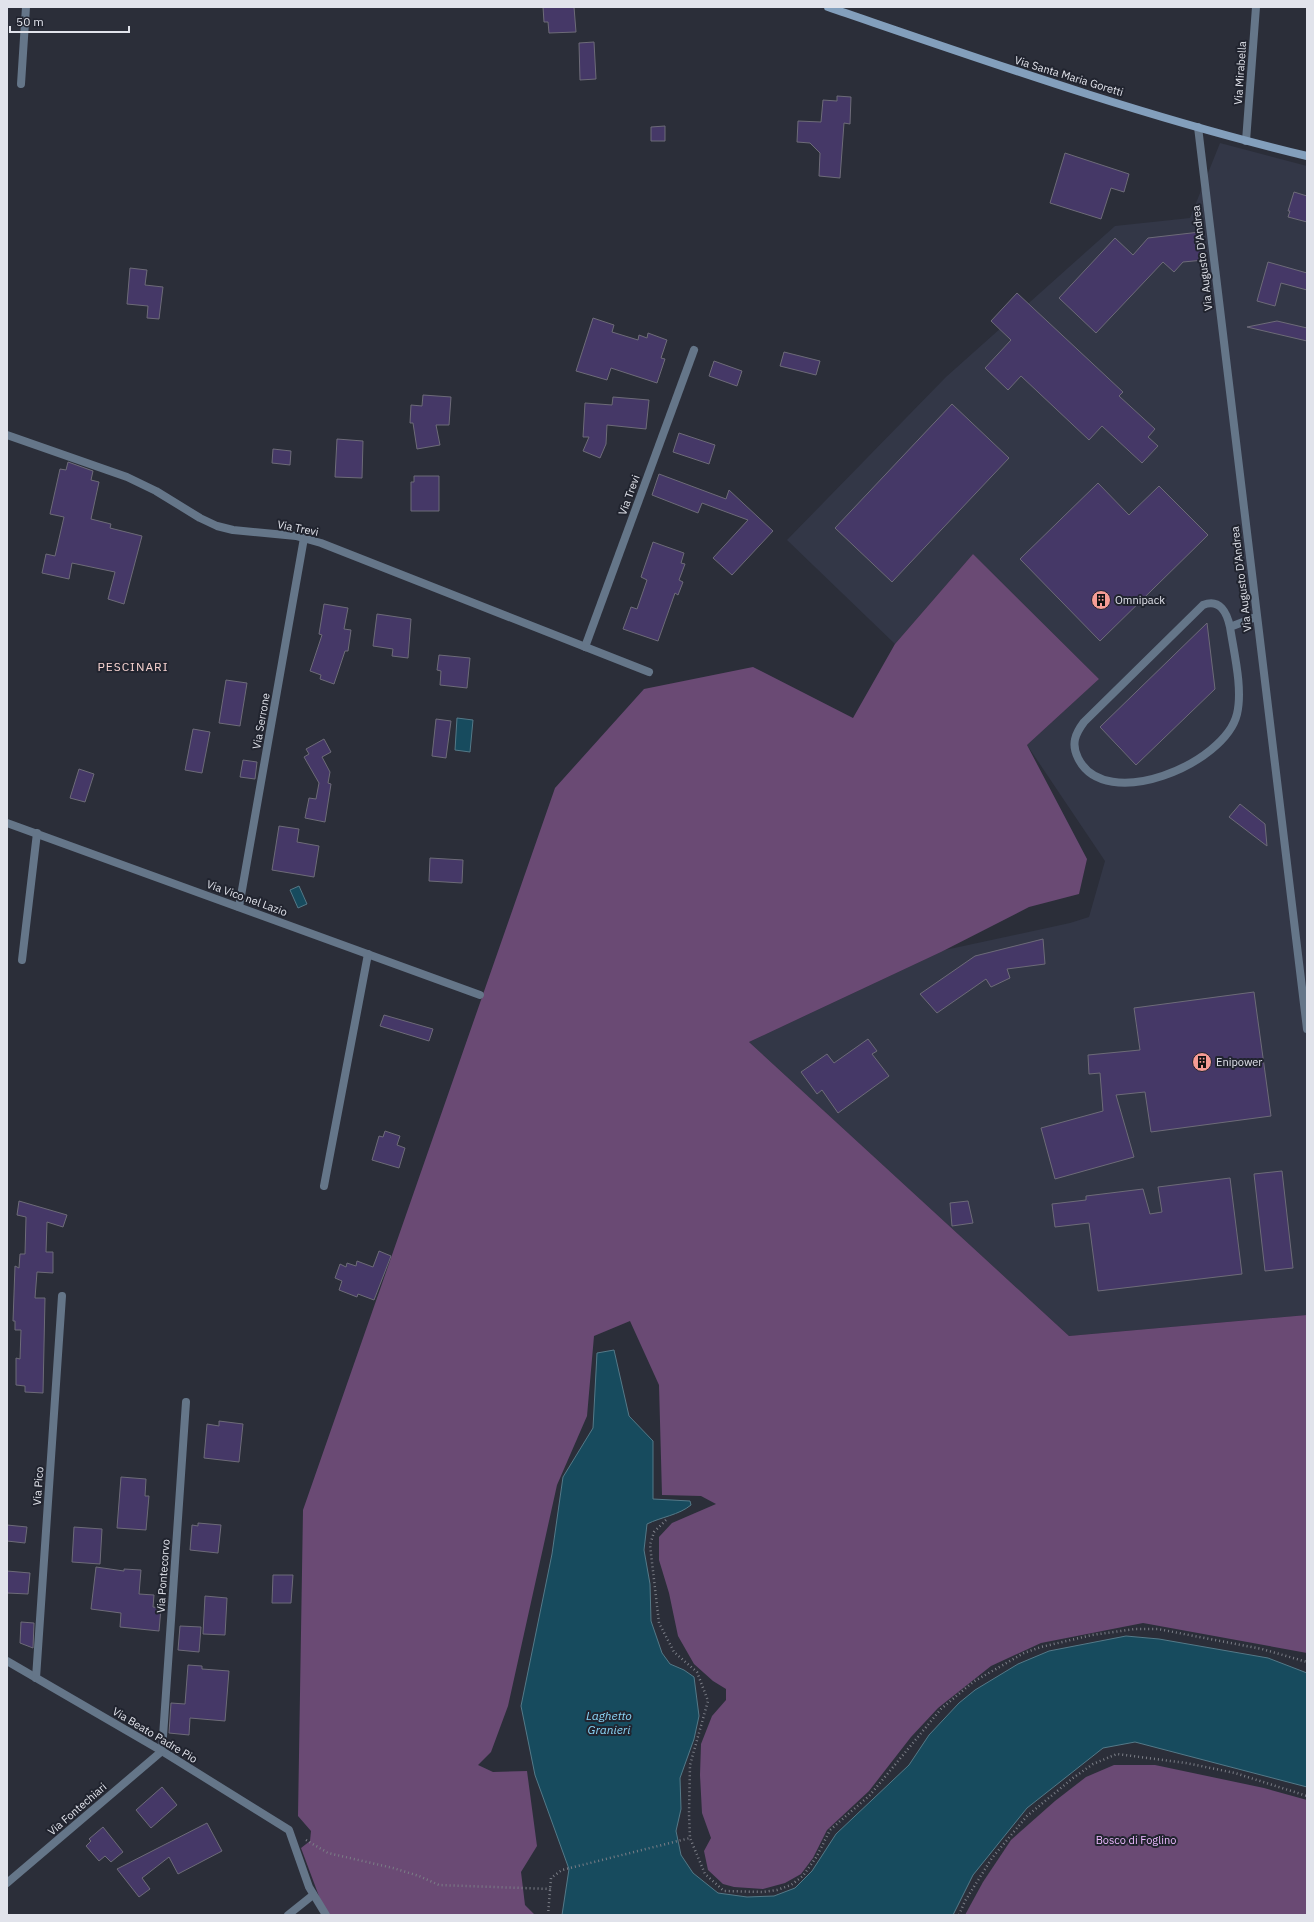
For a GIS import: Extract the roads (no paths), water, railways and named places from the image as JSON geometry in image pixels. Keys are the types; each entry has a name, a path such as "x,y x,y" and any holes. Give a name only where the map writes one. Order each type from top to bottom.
{"main road":[{"name":"Via Santa Maria Goretti","path":"828,7 987,62 1198,127 1307,156"}],"street":[{"path":"22,84 26,7"},
{"name":"Via Mirabella","path":"1246,141 1256,7"},
{"name":"Via Augusto D'Andrea","path":"1198,127 1256,617 1307,1029"},
{"name":"Via Trevi","path":"585,647 694,350"},
{"name":"Via Trevi","path":"7,434 127,476 156,491 200,518 217,526 233,530 304,538 328,546 649,672"},
{"name":"Via Serrone","path":"239,907 304,538"},
{"path":"1213,602 1217,604 1225,612 1230,627 1236,671 1238,702 1234,721 1222,741 1183,767 1167,775 1147,781 1130,783 1112,781 1099,778 1088,772 1078,760 1074,747 1075,736 1084,722 1203,605 1213,602"},
{"path":"1230,627 1256,617"},
{"name":"Via Vico nel Lazio","path":"7,823 480,995"},
{"path":"22,960 37,834"},
{"path":"324,1186 368,954"},
{"name":"Via Pico","path":"36,1678 62,1296"},
{"name":"Via Pontecorvo","path":"162,1751 186,1402"},
{"name":"Via Beato Padre Pio","path":"7,1661 162,1751 289,1830 313,1895"},
{"name":"Via Fontechiari","path":"7,1883 162,1751"},
{"path":"288,1915 313,1895 326,1915"}],"water":[{"path":"457,718 473,720 470,752 455,750"},
{"path":"299,886 307,904 298,908 290,890"},
{"name":"Laghetto Granieri","path":"614,1350 629,1416 653,1441 653,1499 690,1501 691,1505 675,1514 647,1524 644,1550 650,1584 651,1621 662,1653 670,1664 684,1670 694,1677 699,1716 694,1739 680,1778 681,1809 676,1831 681,1855 693,1873 718,1893 747,1897 774,1896 795,1888 812,1871 836,1834 909,1765 929,1735 959,1703 975,1690 1018,1664 1049,1651 1126,1636 1159,1639 1268,1658 1307,1673 1307,1787 1135,1742 1103,1748 1027,1808 973,1875 953,1915 562,1915 569,1869 535,1775 521,1706 552,1554 563,1477 593,1428 597,1353"}],"place":[{"name":"Omnipack","path":"1101,600"},
{"name":"Enipower","path":"1202,1062"}],"district":[{"name":"PESCINARI","path":"133,666"}],"park label":[{"name":"Bosco di Foglino","path":"1136,1840"}]}
